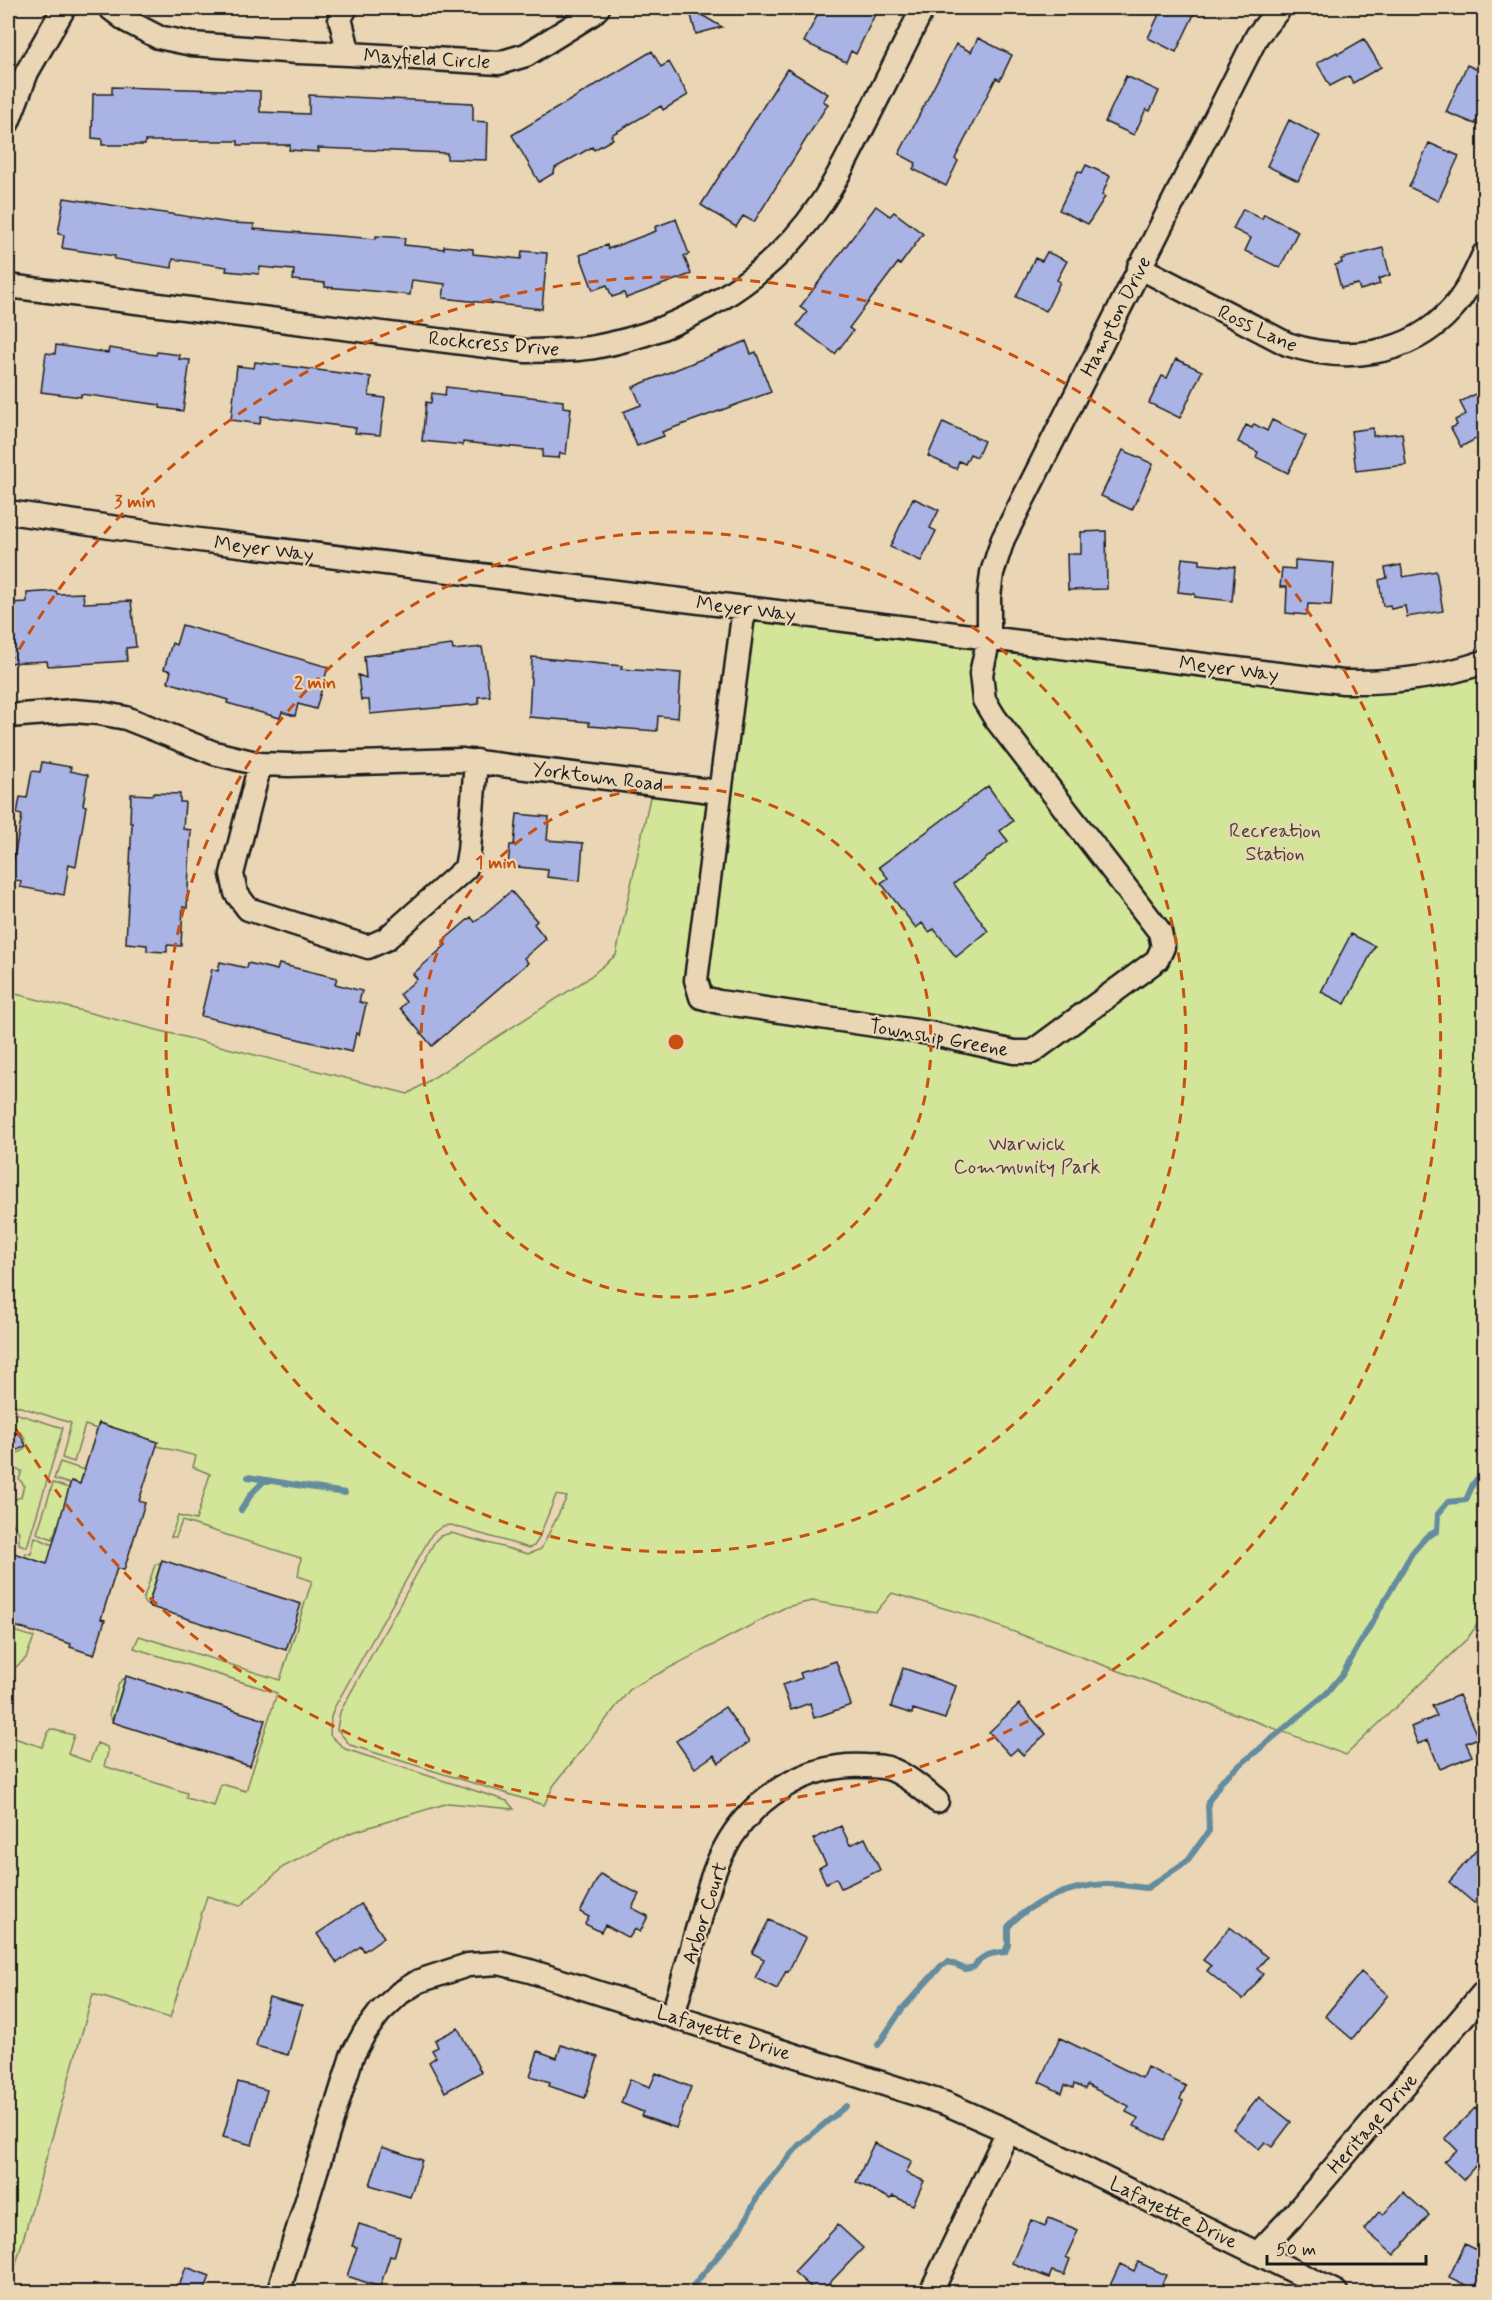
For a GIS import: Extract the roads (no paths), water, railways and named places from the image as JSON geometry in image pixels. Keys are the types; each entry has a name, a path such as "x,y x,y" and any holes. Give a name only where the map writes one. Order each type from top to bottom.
{"street":[{"path":"8,122 27,72 64,8"},
{"name":"Mayfield Circle","path":"110,8 127,21 158,37 204,45 499,63 526,55 598,8"},
{"name":"Mayfield Circle","path":"346,8 340,18 349,54"},
{"name":"Rockcress Drive","path":"8,286 526,351 594,347 638,337 673,324 735,290 772,260 805,226 837,178 923,8"},
{"name":"Hampton Drive","path":"989,638 989,597 992,573 1003,539 1257,36 1280,8"},
{"name":"Ross Lane","path":"1139,267 1287,344 1307,351 1339,356 1360,355 1391,348 1419,336 1451,310 1470,285 1485,254"},
{"name":"Meyer Way","path":"8,512 199,540 1343,682 1388,682 1429,677 1460,671 1485,662"},
{"name":"Township Greene","path":"744,608 696,980 701,997 719,1002 929,1033 1014,1052 1032,1052 1157,960 1163,947 1160,932 995,718 984,700 981,674 989,638"},
{"name":"Yorktown Road","path":"8,716 73,711 126,718 229,757 260,764 468,760 719,792"},
{"path":"260,764 232,874 236,893 248,909 368,947 386,939 466,868 470,851 468,760"},
{"name":"Arbor Court","path":"673,2015 711,1882 725,1849 740,1826 761,1803 781,1787 804,1776 827,1768 854,1765 892,1770 914,1782 937,1801"},
{"name":"Lafayette Drive","path":"281,2292 282,2280 352,2056 365,2032 380,2012 400,1993 419,1981 458,1967 499,1963 673,2015 943,2103 1008,2131 1336,2292"},
{"name":"Heritage Drive","path":"1258,2253 1485,1992"},
{"path":"931,2292 1008,2131"}],"waterway":[{"path":"878,2045 902,2009 941,1966 949,1962 965,1969 974,1967 987,1955 1005,1952 1008,1945 1008,1927 1039,1902 1092,1885 1115,1884 1147,1888 1187,1861 1209,1831 1208,1802 1223,1779 1327,1693 1342,1675 1412,1553 1426,1537 1437,1531 1438,1514 1448,1502 1466,1500 1473,1484 1484,1470"},
{"path":"248,1477 345,1493"},
{"path":"241,1510 252,1493 265,1480"},
{"path":"688,2292 742,2227 760,2192 799,2145 846,2106"}],"park label":[{"name":"Recreation Station","path":"1275,842"},
{"name":"Warwick Community Park","path":"1027,1154"}]}
